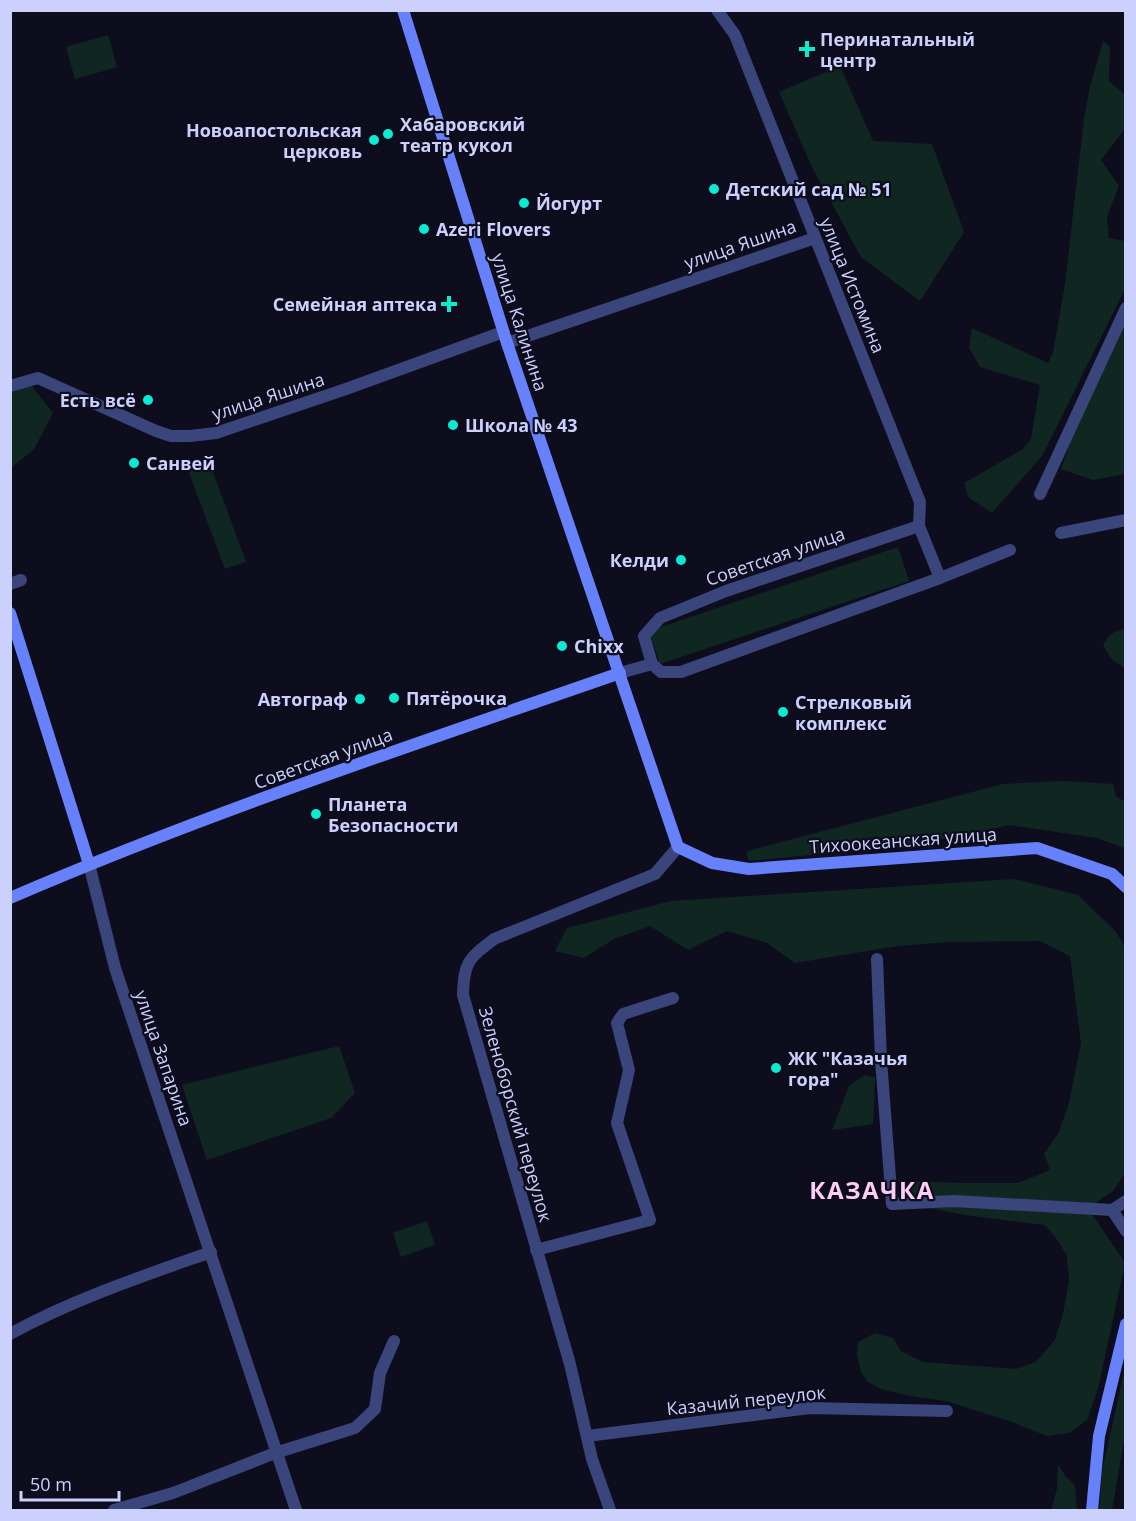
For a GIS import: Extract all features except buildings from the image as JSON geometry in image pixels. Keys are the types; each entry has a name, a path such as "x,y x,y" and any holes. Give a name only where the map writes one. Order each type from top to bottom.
{"main road":[{"name":"улица Калинина","path":"403,10 505,338 678,847"},
{"name":"улица Запарина","path":"10,613 88,864"},
{"name":"Советская улица","path":"10,897 88,864 326,775 620,673"},
{"name":"Тихоокеанская улица","path":"678,847 712,863 749,869 1037,848 1112,874 1125,887"},
{"path":"1092,1510 1099,1436 1125,1324"}],"street":[{"name":"улица Истомина","path":"717,10 735,35 920,502 919,526 940,578"},
{"name":"улица Яшина","path":"10,386 38,378 171,436 216,434 346,389 815,238"},
{"path":"1040,494 1125,308"},
{"path":"1061,533 1125,520"},
{"name":"Советская улица","path":"620,673 652,664 644,636 660,618 726,591 919,526"},
{"path":"652,664 661,672 681,672 940,578 1010,550"},
{"name":"Зеленоборский переулок","path":"610,1510 592,1459 570,1364 463,995 464,973 472,956 494,939 655,874 678,847"},
{"name":"улица Запарина","path":"88,864 115,968 211,1252 275,1453 296,1510"},
{"path":"877,959 880,1040 892,1204 954,1201 1112,1210 1125,1201"},
{"path":"536,1250 650,1220 617,1123 629,1070 617,1023 623,1014 673,998"},
{"path":"1112,1210 1125,1232"},
{"path":"10,1334 121,1283 211,1252"},
{"path":"114,1510 173,1493 275,1453 355,1428 375,1408 380,1373 394,1341"},
{"name":"Казачий переулок","path":"587,1436 810,1408 946,1411"}],"green space":[{"path":"108,35 117,67 75,79 66,47"},
{"path":"1103,41 1110,47 1109,81 1125,95 1125,129 1101,160 1119,186 1107,216 1109,238 1125,241 1125,289 1042,456 992,513 968,497 964,483 1023,449 1031,439 1040,385 980,367 969,348 972,328 1048,363 1053,353 1065,284 1084,119 1090,86"},
{"path":"840,66 873,141 932,144 964,232 920,301 861,257 811,165 779,92"},
{"path":"1125,321 1125,474 1093,480 1061,469 1070,443"},
{"path":"30,384 53,413 34,449 11,468 11,390"},
{"path":"201,460 210,464 246,562 225,569 188,470 192,463"},
{"path":"898,547 909,581 660,664 649,631"},
{"path":"1126,629 1125,668 1112,660 1103,645 1112,634"},
{"path":"1063,781 1113,784 1116,797 1125,801 1125,848 1097,838 1010,825 912,845 748,861 747,851 1003,784"},
{"path":"1014,879 1078,895 1116,932 1126,948 1125,1173 1113,1191 1088,1208 1125,1263 1098,1389 1087,1420 1069,1433 1047,1436 946,1401 881,1389 868,1382 861,1372 857,1355 858,1342 875,1333 893,1338 901,1351 923,1362 1016,1369 1036,1362 1055,1340 1063,1314 1069,1280 1067,1256 1045,1225 965,1215 913,1205 897,1192 911,1181 1018,1183 1050,1170 1044,1154 1059,1132 1069,1103 1081,1043 1070,956 1040,941 948,942 898,946 795,963 767,943 727,931 688,950 650,926 614,939 584,958 555,951 567,928 671,901"},
{"path":"339,1046 355,1093 331,1118 207,1160 182,1085"},
{"path":"865,1075 875,1077 873,1124 832,1130 849,1086"},
{"path":"427,1221 435,1245 401,1257 393,1233"},
{"path":"1125,1368 1125,1435 1112,1510 1099,1510 1102,1471"},
{"path":"1058,1464 1066,1477 1075,1485 1077,1510 1051,1510 1057,1489"}],"place":[{"name":"Перинатальный центр","path":"807,49"},
{"name":"Хабаровский театр кукол","path":"388,134"},
{"name":"Новоапостольская церковь","path":"374,140"},
{"name":"Детский сад № 51","path":"714,189"},
{"name":"Йогурт","path":"524,203"},
{"name":"Azeri Flovers","path":"424,229"},
{"name":"Семейная аптека","path":"449,304"},
{"name":"Есть всё","path":"148,400"},
{"name":"Школа № 43","path":"453,425"},
{"name":"Санвей","path":"134,463"},
{"name":"Келди","path":"681,560"},
{"name":"Chixx","path":"562,646"},
{"name":"Пятёрочка","path":"394,698"},
{"name":"Автограф","path":"360,699"},
{"name":"Стрелковый комплекс","path":"783,712"},
{"name":"Планета Безопасности","path":"316,814"},
{"name":"ЖК \"Казачья гора\"","path":"776,1068"}],"district":[{"name":"КАЗАЧКА","path":"872,1189"}]}
